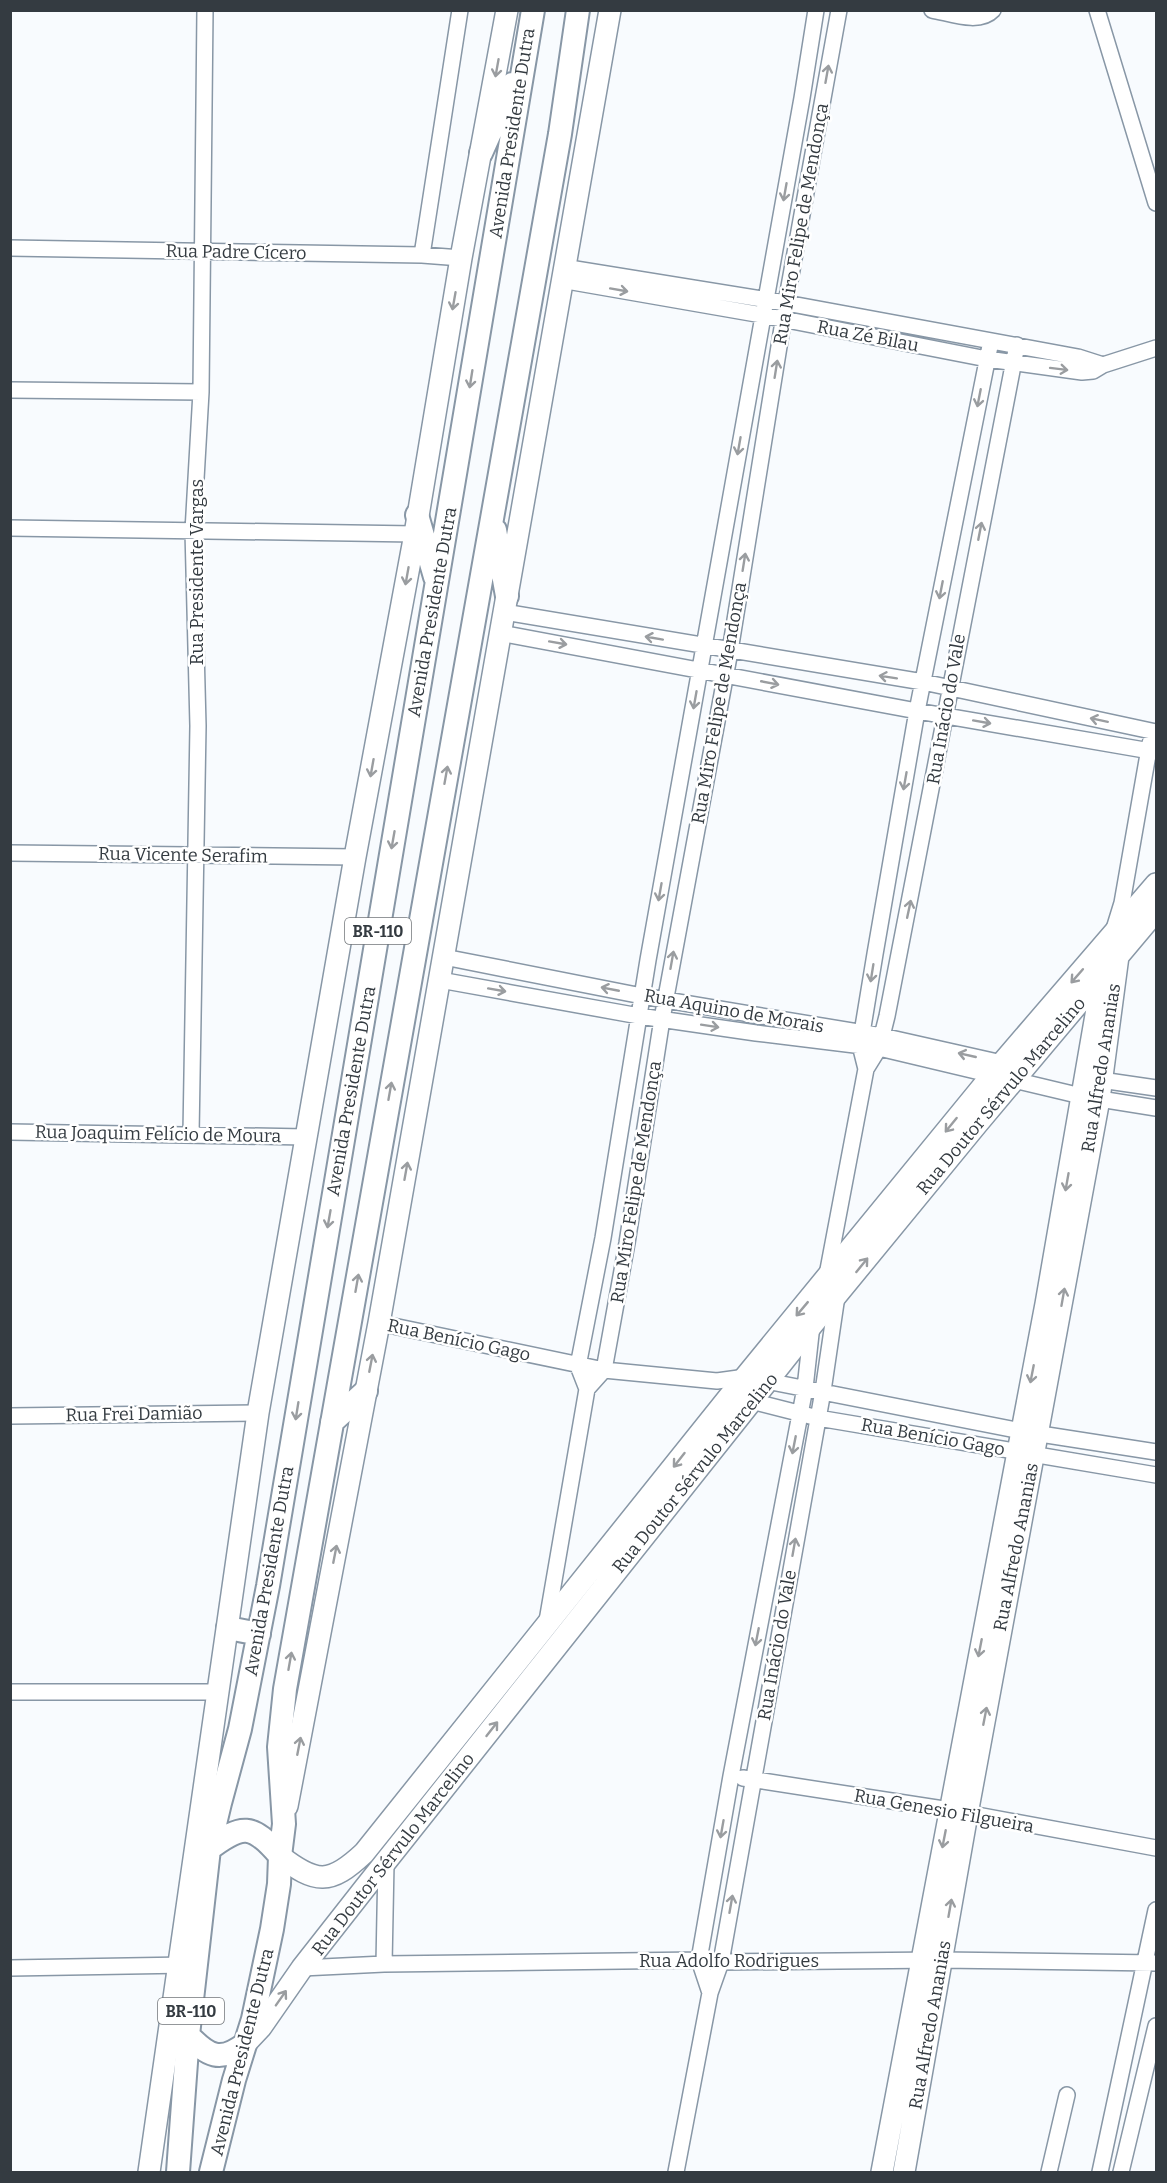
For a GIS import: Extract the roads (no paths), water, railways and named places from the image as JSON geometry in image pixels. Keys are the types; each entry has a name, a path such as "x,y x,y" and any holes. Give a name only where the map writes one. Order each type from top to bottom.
{"main road":[{"name":"Avenida Presidente Dutra","path":"178,2172 188,2035 187,1965 219,1692 258,1413 355,857 416,525 461,258 507,10"},
{"name":"Avenida Presidente Dutra","path":"149,2172 166,2069 209,1850 240,1729 259,1634 533,10"},
{"name":"Avenida Presidente Dutra","path":"284,1824 279,1747 285,1689 560,134 578,10"},
{"name":"Avenida Presidente Dutra","path":"211,2172 262,1984 279,1884 284,1824 379,1323 610,10"},
{"path":"481,153 525,55"},
{"path":"493,513 503,614"},
{"path":"416,525 437,584"},
{"name":"Rua Doutor Sérvulo Marcelino","path":"1114,947 1124,912 1156,884"},
{"name":"Rua Doutor Sérvulo Marcelino","path":"245,2044 261,2027 302,1968 812,1325 831,1288 997,1068 1114,947 1156,911"},
{"name":"Rua Alfredo Ananias","path":"1094,1091 1102,975 1114,947"},
{"name":"Rua Alfredo Ananias","path":"882,2172 931,1960 1094,1091 1114,947"},
{"name":"Rua Doutor Sérvulo Marcelino","path":"280,1856 296,1868 311,1875 323,1877 338,1875 364,1853 546,1627 724,1388 746,1377 831,1288 1015,1081 1102,975"},
{"path":"332,1422 366,1391"},
{"path":"228,1628 259,1634"},
{"path":"209,1850 229,1834 241,1830 256,1833 267,1840 280,1856"},
{"name":"Rua Alfredo Ananias","path":"904,2172 931,1960"},
{"path":"188,2035 199,2047 217,2055 231,2055 245,2044"}],"street":[{"name":"Rua Presidente Vargas","path":"191,1134 198,726 194,531 201,392 206,10"},
{"path":"422,255 460,10"},
{"name":"Rua Miro Felipe de Mendonça","path":"578,1366 603,1238 642,996 816,10"},
{"name":"Rua Miro Felipe de Mendonça","path":"604,1370 627,1243 665,1000 730,651 786,303 839,10"},
{"path":"932,10 977,18 991,14 993,10"},
{"path":"1097,10 1156,203"},
{"path":"791,160 811,163"},
{"name":"Rua Padre Cícero","path":"10,248 422,255 461,258"},
{"name":"Rua Zé Bilau","path":"562,273 765,299 1017,345 1038,351 1078,357 1103,365"},
{"name":"Rua Zé Bilau","path":"562,273 1013,364 1082,372 1093,371 1103,365 1156,348"},
{"name":"Rua Inácio do Vale","path":"676,2172 710,1993 721,1962 823,1391 831,1288 866,1069 861,1039 917,711 991,341"},
{"name":"Rua Inácio do Vale","path":"866,1069 881,1042 1017,345"},
{"path":"10,390 201,392"},
{"path":"10,528 194,531 416,525"},
{"path":"503,614 923,682 1153,732 1153,752 1124,912"},
{"path":"503,614 700,670 1153,752"},
{"path":"835,696 841,669"},
{"name":"Rua Vicente Serafim","path":"10,853 355,857"},
{"name":"Rua Aquino de Morais","path":"444,957 758,1016 997,1068"},
{"name":"Rua Aquino de Morais","path":"440,980 639,1016 756,1033 861,1039"},
{"path":"756,1033 758,1016"},
{"path":"997,1068 1015,1081 1094,1091 1156,1108"},
{"path":"1094,1091 1156,1088"},
{"name":"Rua Joaquim Felício de Moura","path":"10,1132 306,1137"},
{"path":"603,1238 627,1243"},
{"name":"Rua Benício Gago","path":"379,1323 578,1366 724,1388 753,1401 818,1418 1027,1443 1156,1452"},
{"name":"Rua Inácio do Vale","path":"710,1993 699,1960 731,1776 805,1388 812,1325"},
{"path":"546,1627 587,1389 578,1366"},
{"path":"587,1389 604,1370"},
{"name":"Rua Benício Gago","path":"746,1377 823,1391 1156,1475"},
{"name":"Rua Frei Damião","path":"10,1416 258,1413"},
{"path":"10,1692 219,1692"},
{"name":"Rua Genesio Filgueira","path":"731,1776 958,1812 1156,1848"},
{"path":"384,1964 386,1863"},
{"path":"1100,2172 1151,1964 1156,1910"},
{"name":"Rua Adolfo Rodrigues","path":"302,1968 384,1964 699,1960 721,1962 931,1960 1151,1964"},
{"path":"10,1968 187,1965"},
{"path":"1121,2172 1156,2026"},
{"path":"1049,2172 1067,2095"}]}
